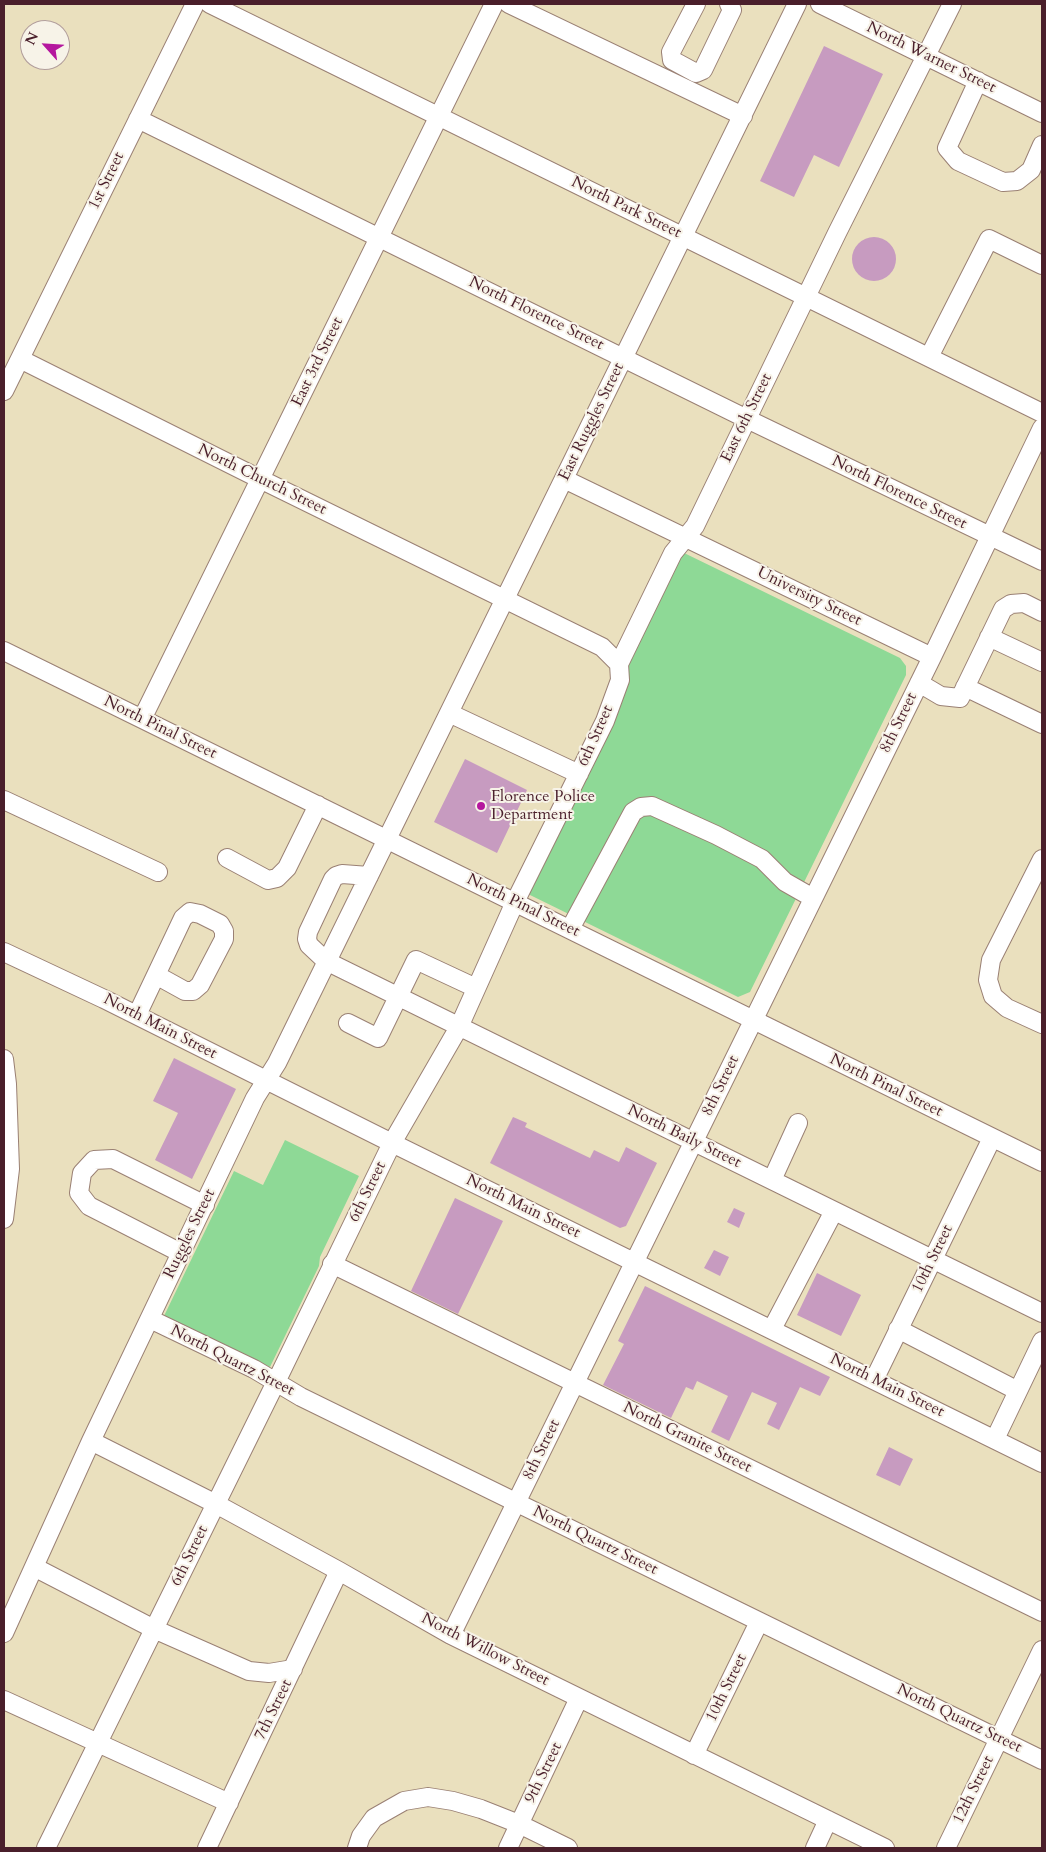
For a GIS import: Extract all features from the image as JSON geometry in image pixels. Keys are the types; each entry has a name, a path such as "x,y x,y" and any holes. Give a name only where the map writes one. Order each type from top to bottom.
{"street":[{"name":"1st Street","path":"4,391 195,4"},
{"name":"North Park Street","path":"210,4 1042,413"},
{"name":"East 3rd Street","path":"142,719 494,4"},
{"path":"509,4 743,116"},
{"path":"696,4 671,52 672,60 696,73 703,70 732,10 729,4"},
{"name":"East Ruggles Street","path":"386,840 798,4"},
{"name":"North Warner Street","path":"820,4 1042,113"},
{"path":"926,56 952,4"},
{"name":"East 6th Street","path":"686,538 695,526 837,233 926,56"},
{"path":"978,81 947,148 958,161 1003,182 1017,181 1031,170 1042,145"},
{"name":"North Florence Street","path":"138,119 747,419 1042,561"},
{"path":"929,357 989,239 1042,265"},
{"name":"North Church Street","path":"20,359 260,480 602,647 619,664"},
{"name":"8th Street","path":"451,1635 932,657 1042,428"},
{"name":"University Street","path":"564,478 932,657"},
{"name":"6th Street","path":"46,1848 392,1143 459,1027 515,902 605,721 620,680 619,664 672,553 686,538"},
{"path":"919,683 942,696 960,698 1003,610 1011,604 1024,603 1042,612"},
{"path":"990,637 1042,662"},
{"name":"North Pinal Street","path":"4,651 1042,1162"},
{"path":"965,687 1042,724"},
{"path":"449,712 579,774"},
{"path":"4,800 158,872"},
{"path":"226,858 268,880 277,878 287,868 318,805"},
{"path":"570,928 633,812 641,807 652,806 716,835 762,859 785,882 813,898"},
{"name":"Ruggles Street","path":"4,1633 91,1441 255,1098 277,1063 386,840"},
{"path":"1042,859 991,960 988,980 993,996 1007,1008 1042,1024"},
{"name":"North Baily Street","path":"369,876 342,874 333,879 308,932 307,939 309,946 326,961 1042,1313"},
{"path":"137,1015 183,918 190,912 200,914 220,924 224,931 224,939 200,985 193,991 185,991 156,975"},
{"name":"North Main Street","path":"4,952 137,1015 392,1143 1042,1463"},
{"path":"348,1023 378,1038 416,960 476,988"},
{"path":"4,1059 7,1084 10,1169 4,1219"},
{"path":"772,1180 798,1123"},
{"name":"10th Street","path":"874,1380 992,1138"},
{"path":"181,1253 89,1206 80,1193 82,1173 94,1160 113,1159 205,1205"},
{"path":"772,1329 834,1210"},
{"name":"North Granite Street","path":"332,1264 1042,1612"},
{"name":"North Quartz Street","path":"150,1320 254,1369 301,1397 1042,1760"},
{"path":"898,1329 1018,1391"},
{"path":"994,1439 1042,1341"},
{"name":"North Willow Street","path":"91,1441 216,1504 451,1635 885,1848"},
{"path":"34,1567 154,1629 249,1671 269,1673 293,1669"},
{"name":"7th Street","path":"208,1848 339,1571"},
{"name":"10th Street","path":"694,1755 759,1622"},
{"name":"12th Street","path":"946,1848 1042,1650"},
{"name":"9th Street","path":"508,1848 579,1698"},
{"path":"4,1700 229,1803"},
{"path":"357,1848 361,1836 374,1818 404,1801 428,1797 453,1801 481,1809 519,1824 568,1848"},
{"path":"814,1848 828,1820"}],"green space":[{"path":"680,551 900,658 906,666 906,675 750,992 738,997 530,895 526,888 625,667"},
{"path":"285,1140 359,1176 320,1257 319,1266 270,1367 164,1316 234,1171 263,1185"}],"building":[{"path":"824,46 883,74 839,167 814,155 794,197 760,181"},
{"path":"870,237 878,237 890,243 896,259 890,275 878,281 870,281 858,275 852,263 852,255 858,243"},
{"name":"Florence Police Department","path":"465,759 527,790 497,853 434,822"},
{"path":"174,1058 236,1089 192,1179 155,1160 178,1113 153,1101"},
{"path":"513,1117 527,1123 525,1127 590,1158 594,1150 619,1162 626,1147 657,1163 626,1226 620,1228 490,1163"},
{"path":"455,1198 503,1221 458,1314 411,1291"},
{"path":"734,1208 745,1213 739,1228 727,1222"},
{"path":"714,1250 729,1257 720,1276 704,1268"},
{"path":"817,1273 861,1295 841,1336 797,1315"},
{"path":"645,1286 830,1377 820,1396 800,1387 779,1430 767,1424 777,1403 752,1392 729,1441 711,1432 728,1396 697,1381 693,1390 686,1387 671,1418 603,1385 624,1344 618,1341"},
{"path":"889,1447 913,1459 900,1486 876,1475"}],"place":[{"name":"Florence Police Department","path":"481,806"}]}
